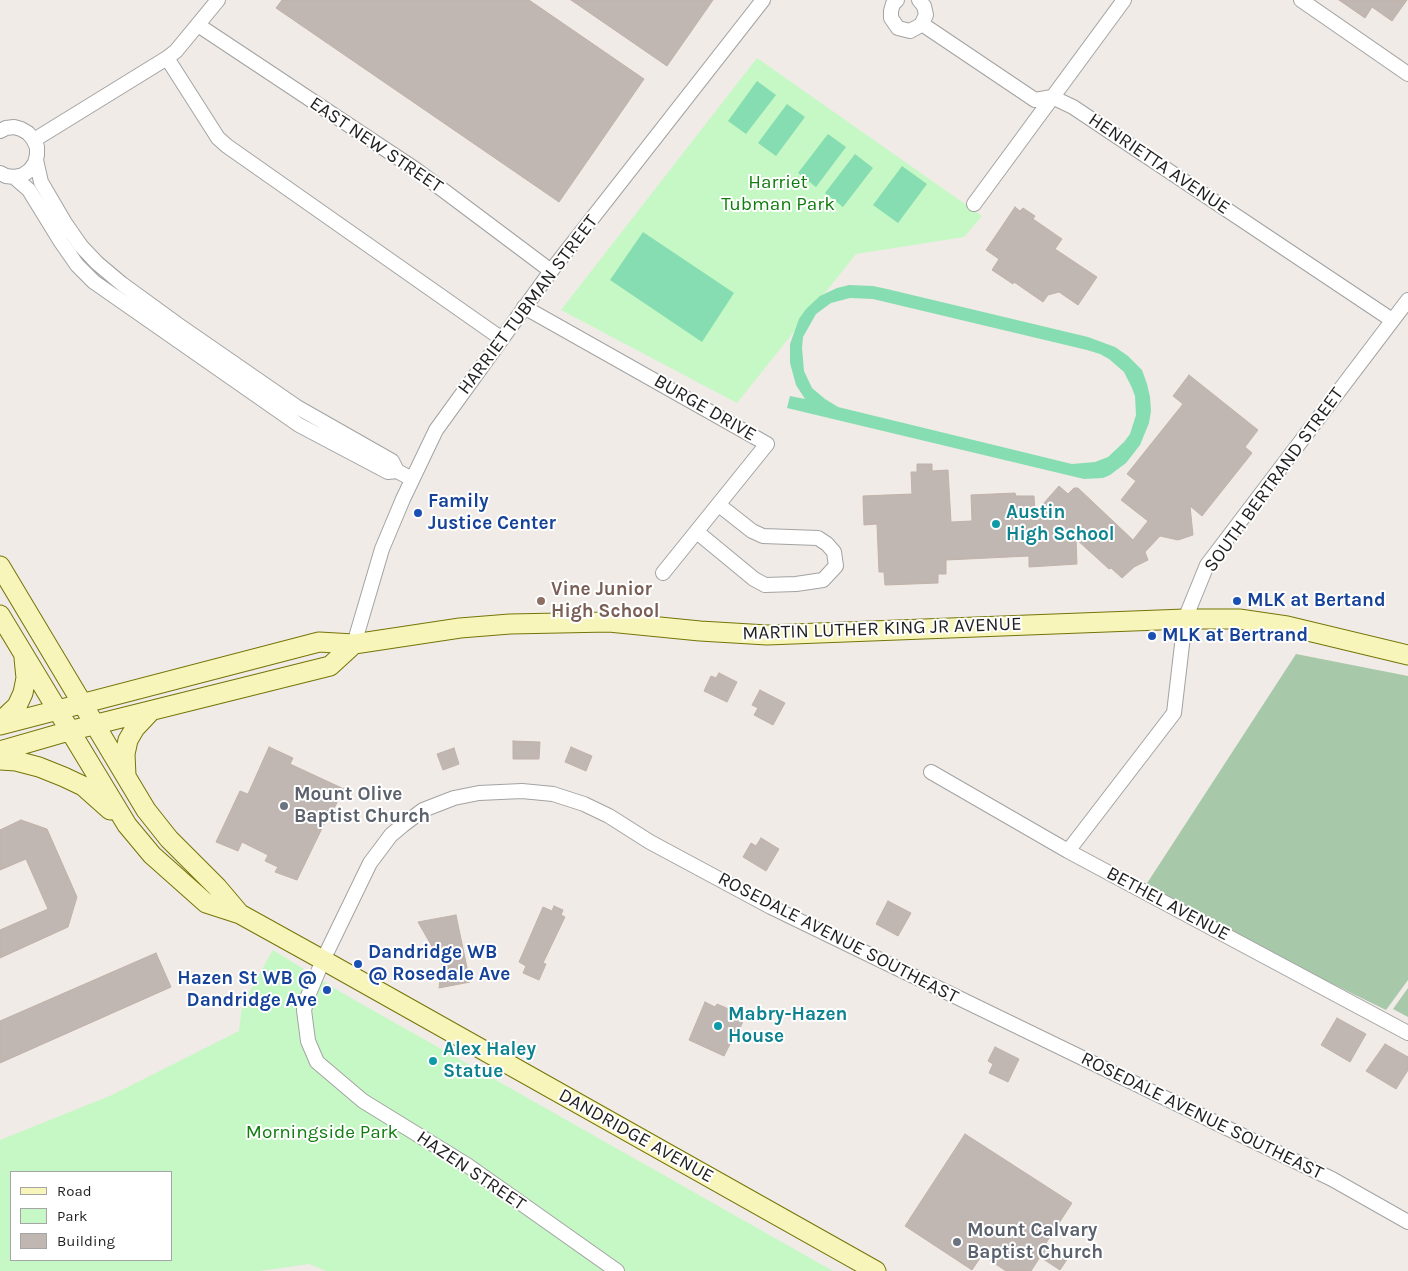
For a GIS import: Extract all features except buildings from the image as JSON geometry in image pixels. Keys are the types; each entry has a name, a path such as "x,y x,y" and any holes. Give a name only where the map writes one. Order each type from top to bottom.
{"main road":[{"name":"DANDRIDGE AVENUE","path":"0,566 146,810 169,838 216,886 240,914"},
{"name":"DANDRIDGE AVENUE","path":"0,615 127,825 152,855 206,903 240,914 876,1271"},
{"name":"MARTIN LUTHER KING JR AVENUE","path":"0,724 319,642 354,644 460,628 535,623 609,622 700,631 767,635 1185,619 1239,619 1287,626 1408,655"},
{"path":"0,751 69,731 330,666 354,644"},
{"path":"0,724 17,706 24,693 26,678 24,655"},
{"path":"126,779 125,754 128,740 135,728 151,711"},
{"path":"0,760 39,766 64,776 83,786 127,825"}],"street":[{"path":"34,140 167,58 176,51 218,0"},
{"name":"HARRIET TUBMAN STREET","path":"354,644 382,549 412,479 436,430 551,271 763,0"},
{"path":"897,0 893,4 891,11 894,24 898,28 910,31 915,30 922,24 926,12 919,0"},
{"path":"974,204 1124,0"},
{"path":"1301,0 1408,74"},
{"name":"HENRIETTA AVENUE","path":"922,24 1035,100 1052,97 1097,123 1392,320"},
{"name":"EAST NEW STREET","path":"198,25 415,169 551,271"},
{"path":"167,58 218,138 227,146 502,339"},
{"path":"0,131 6,128 22,129 34,140 37,147 36,160 41,182 65,223 81,246 97,263 138,295 297,407 392,461 397,471"},
{"path":"0,173 14,177 22,175 30,170 36,160"},
{"path":"14,177 29,190 77,265 94,282 299,425 388,472 397,471 412,479"},
{"name":"SOUTH BERTRAND STREET","path":"1068,851 1174,713 1185,619 1208,565 1408,300"},
{"name":"BURGE DRIVE","path":"524,307 767,444 664,573"},
{"path":"697,532 754,579 765,585 796,584 823,580 836,566 834,552 818,538 764,536 752,531 719,505"},
{"name":"BETHEL AVENUE","path":"931,772 1068,851 1408,1033"},
{"name":"ROSEDALE AVENUE SOUTHEAST","path":"323,960 370,863 391,835 423,810 454,798 479,793 522,791 554,794 584,804 609,816 650,842 771,907 1332,1179 1408,1222"},
{"name":"HAZEN STREET","path":"323,960 304,1010 308,1042 317,1062 364,1101 467,1165 617,1271"}],"green space":[{"name":"Harriet Tubman Park","path":"757,58 982,216 964,237 856,254 737,403 561,310"},
{"path":"757,81 776,95 746,134 728,121"},
{"path":"787,104 805,117 776,156 758,143"},
{"path":"828,134 846,147 816,187 798,173"},
{"path":"855,154 873,168 843,207 825,193"},
{"path":"902,166 927,184 898,223 873,205"},
{"path":"643,232 734,293 702,342 610,280"},
{"path":"849,285 873,286 1088,337 1115,347 1128,356 1142,370 1147,384 1151,411 1149,423 1140,445 1126,463 1110,475 1103,478 1084,479 787,408 790,396 805,399 796,385 790,363 790,344 799,319 806,309 820,296","holes":["850,298 873,299 1100,354 1124,372 1132,388 1135,396 1136,415 1130,434 1108,457 1095,462 1072,464 838,407 812,388 804,371 803,337 816,314 831,303"]},
{"path":"1296,654 1408,676 1408,980 1386,1010 1142,891"},
{"name":"Morningside Park","path":"273,950 344,994 833,1271 326,1271 309,1264 260,1271 0,1271 0,1140 112,1095 239,1031 242,1005"},
{"path":"1408,988 1408,1017 1393,1009"}],"place":[{"name":"Family Justice Center","path":"418,513"},
{"name":"Austin High School","path":"996,524"},
{"name":"Vine Junior High School","path":"541,601"},
{"name":"MLK at Bertand","path":"1237,601"},
{"name":"MLK at Bertrand","path":"1152,636"},
{"name":"Mount Olive Baptist Church","path":"284,806"},
{"name":"Dandridge WB @ Rosedale Ave","path":"358,964"},
{"name":"Hazen St WB @ Dandridge Ave","path":"327,990"},
{"name":"Mabry-Hazen House","path":"718,1026"},
{"name":"Alex Haley Statue","path":"433,1061"},
{"name":"Mount Calvary Baptist Church","path":"957,1242"}]}
